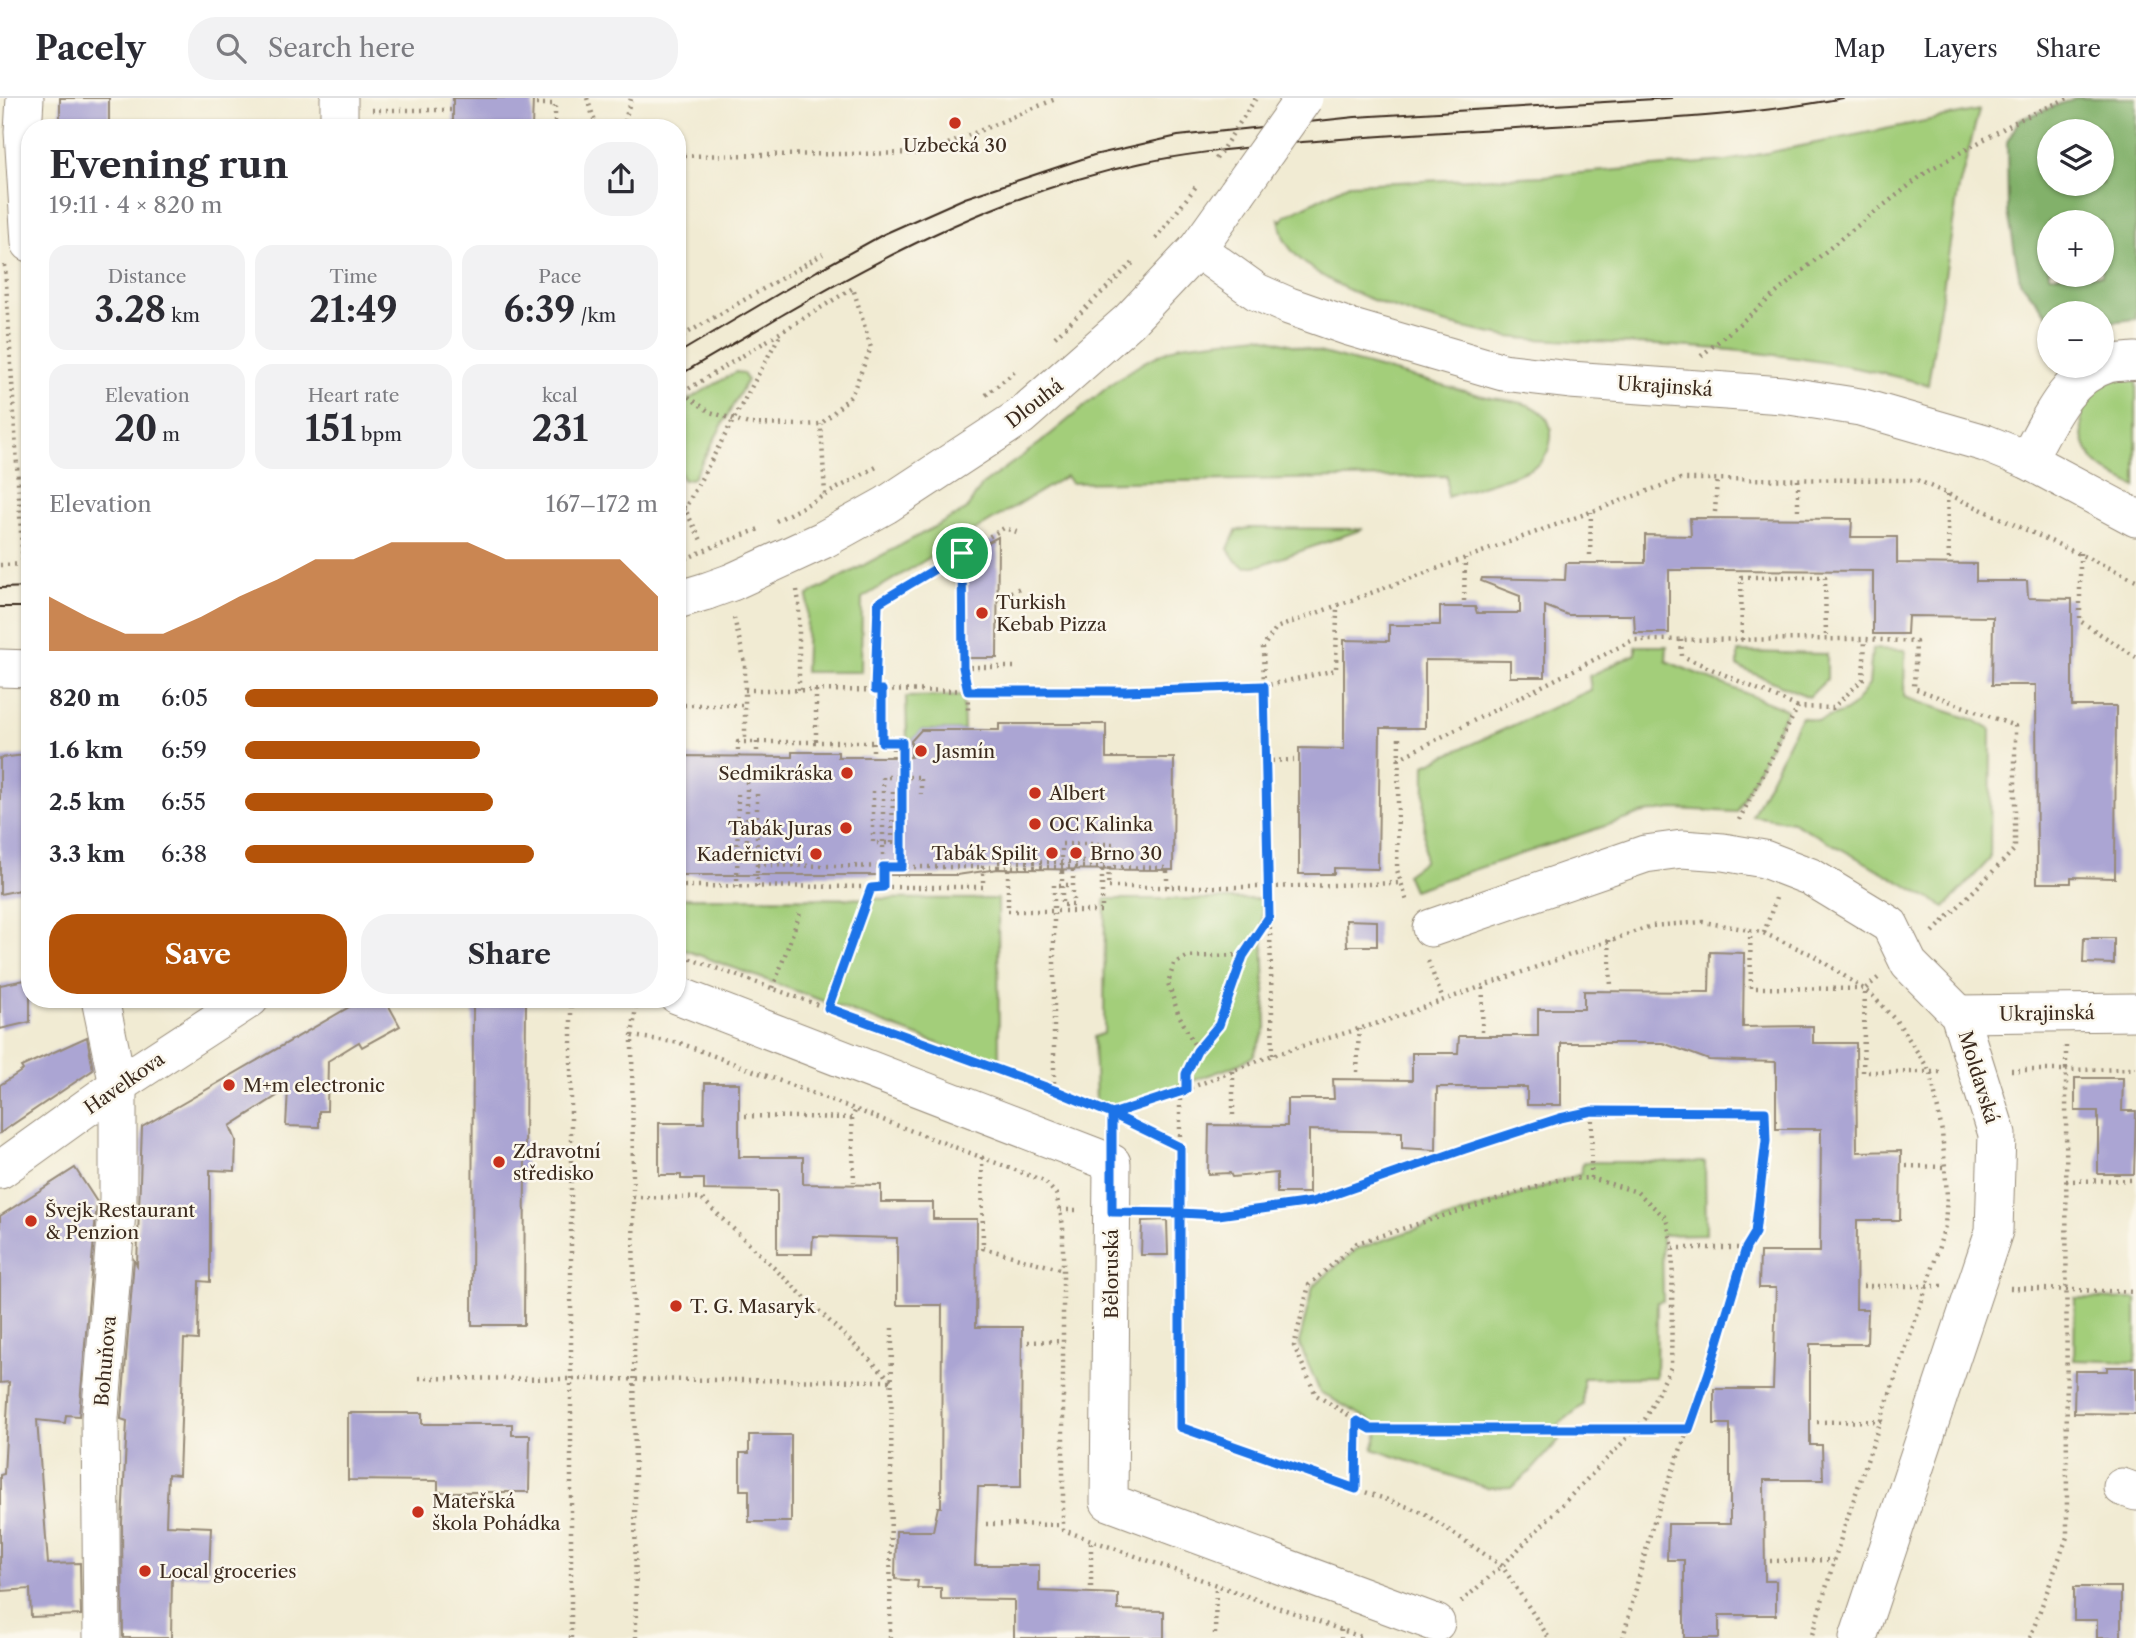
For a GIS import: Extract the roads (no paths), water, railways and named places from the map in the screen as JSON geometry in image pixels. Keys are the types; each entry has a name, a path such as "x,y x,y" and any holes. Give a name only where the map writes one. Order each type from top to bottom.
{"street":[{"path":"24,119 25,98"},
{"name":"Dlouhá","path":"705,591 822,540 886,505 1020,416 1129,321 1197,249 1304,98"},
{"path":"345,119 355,104"},
{"path":"17,248 21,171"},
{"name":"Ukrajinská","path":"1197,249 1257,292 1289,306 1349,327 1503,372 1570,380 1783,395 1860,407 1985,443 2027,460 2136,518"},
{"path":"2027,460 2053,411 2080,380 2108,364 2136,361"},
{"path":"0,668 21,682"},
{"name":"Moldavská","path":"1422,930 1645,854 1682,849 1723,852 1764,859 1811,877 1889,925 1909,964 1959,1014 1997,1135 1994,1231 1858,1638"},
{"name":"Běloruská","path":"686,998 1112,1163 1109,1502 1436,1623"},
{"name":"Bohuňova","path":"102,1008 118,1085 118,1200 100,1418 102,1638"},
{"name":"Havelkova","path":"0,1170 118,1085 236,1008"},
{"name":"Ukrajinská","path":"1959,1014 2136,1012"}],"tram line":[{"path":"686,349 884,234 965,198 1094,155 1178,136 1355,117 1672,98"},
{"path":"686,371 864,269 953,226 1046,189 1142,163 1282,144 1684,118 1843,98"},
{"path":"0,588 21,587"},
{"path":"0,607 21,607"}],"place":[{"name":"Uzbecká 30","path":"955,123"},
{"name":"Turkish Kebab Pizza","path":"982,613"},
{"name":"Jasmín","path":"921,751"},
{"name":"Sedmikráska","path":"847,773"},
{"name":"Albert","path":"1035,793"},
{"name":"OC Kalinka","path":"1035,824"},
{"name":"Tabák Juras","path":"846,828"},
{"name":"Tabák Spilit","path":"1052,853"},
{"name":"Brno 30","path":"1076,853"},
{"name":"Kadeřnictví","path":"816,854"},
{"name":"M+m electronic","path":"229,1085"},
{"name":"Zdravotní středisko","path":"499,1162"},
{"name":"Švejk Restaurant & Penzion","path":"31,1221"},
{"name":"T. G. Masaryk","path":"676,1306"},
{"name":"Mateřská škola Pohádka","path":"418,1512"},
{"name":"Local groceries","path":"145,1571"}]}
